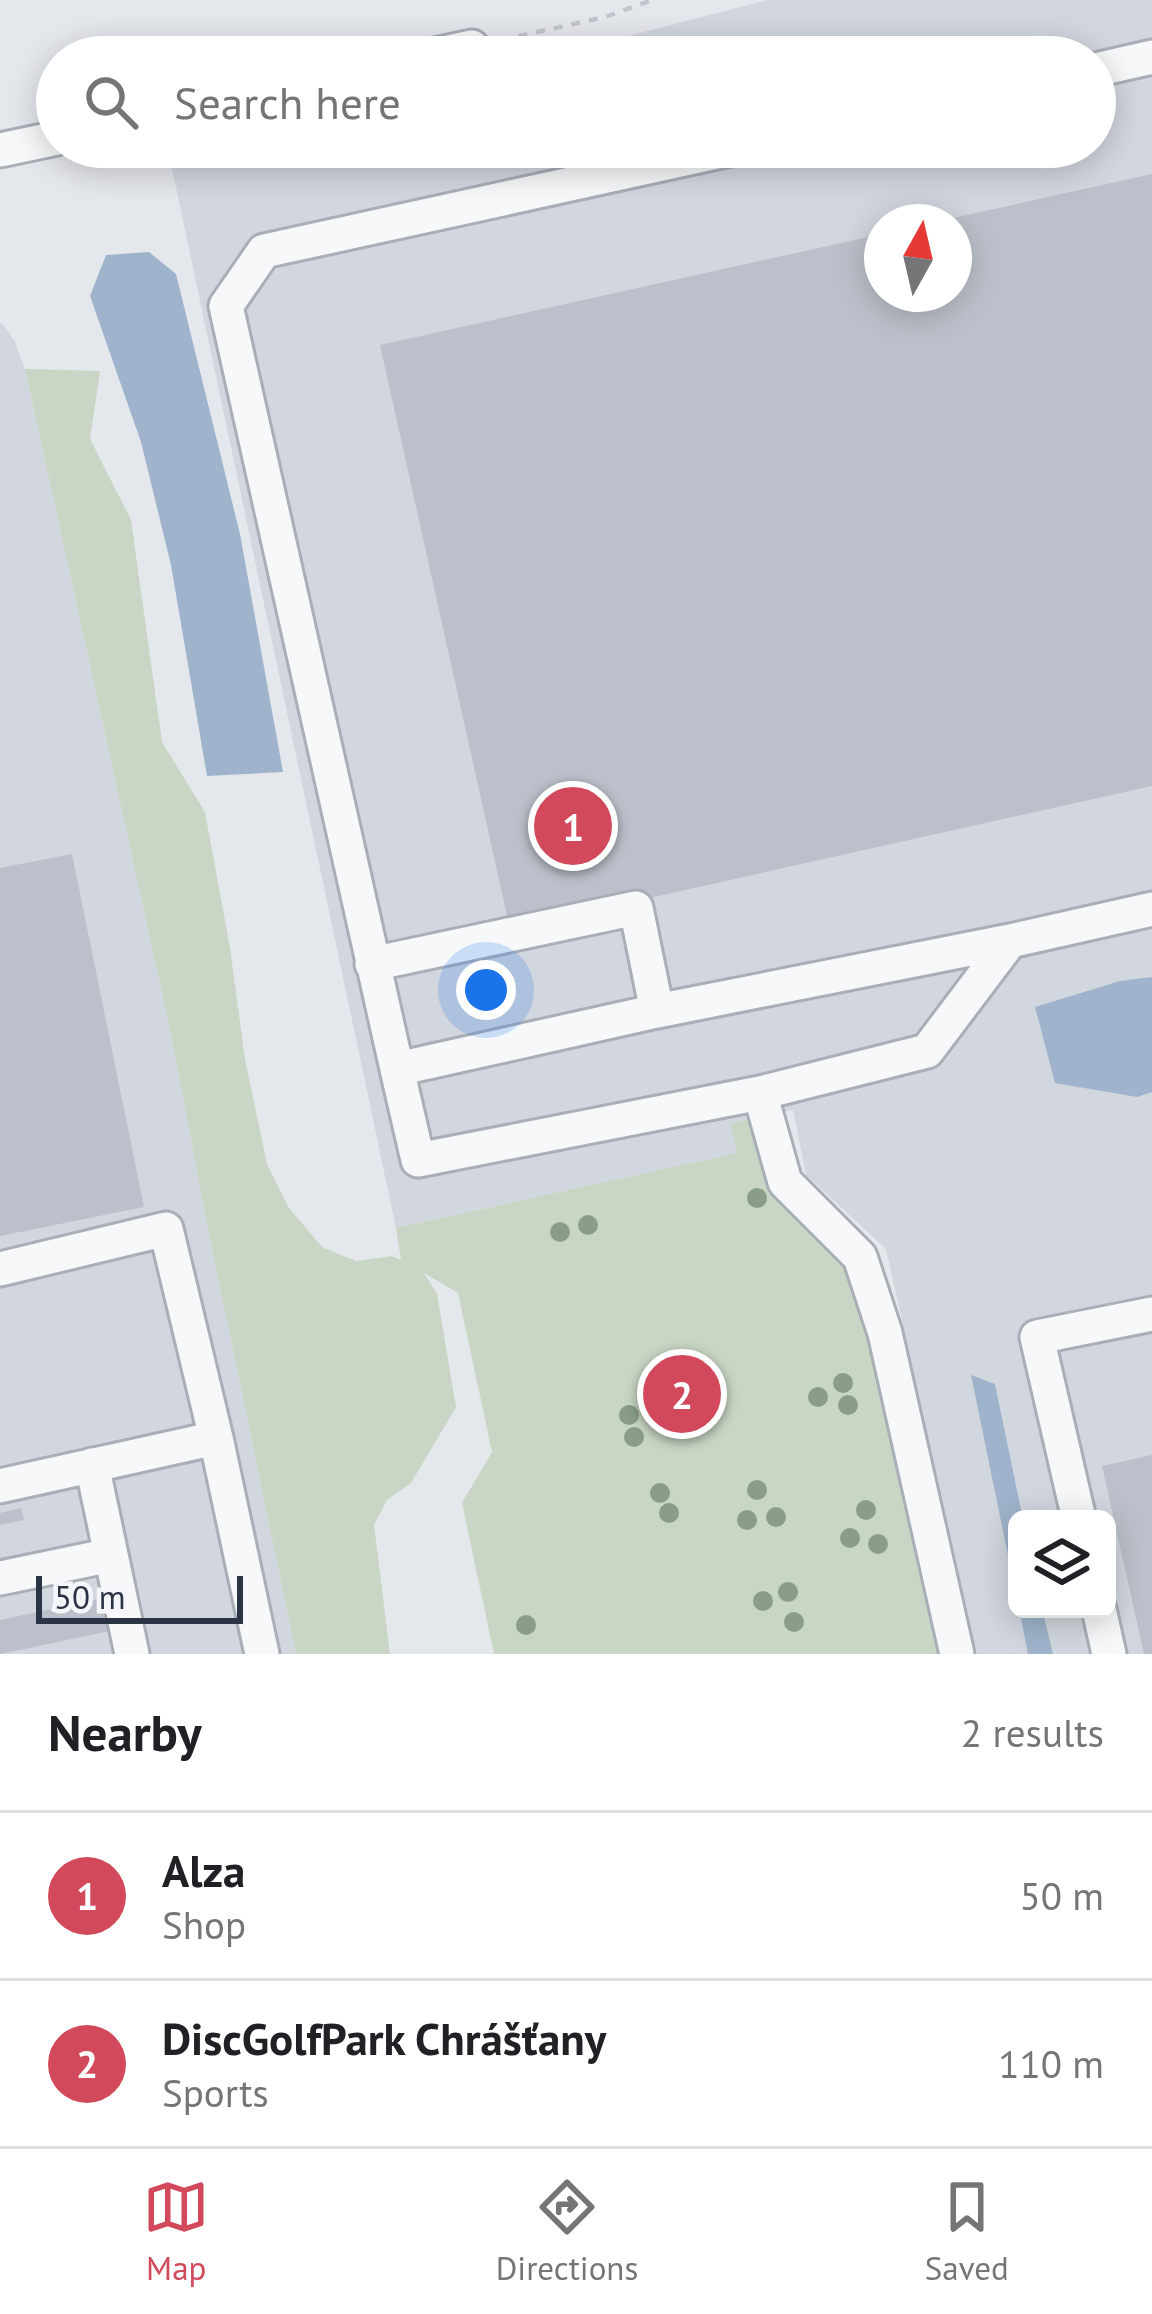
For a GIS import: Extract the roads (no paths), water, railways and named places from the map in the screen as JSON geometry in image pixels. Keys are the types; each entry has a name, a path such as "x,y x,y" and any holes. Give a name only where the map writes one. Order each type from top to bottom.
{"lane":[{"path":"1116,65 1152,57"},
{"path":"0,150 36,142"},
{"path":"644,168 264,251 226,305 418,1160 760,1094 927,1052 1010,941"},
{"path":"372,964 636,908 657,1011"},
{"path":"397,1069 1152,909"},
{"path":"760,1094 785,1182 860,1257 884,1333 957,1654"},
{"path":"0,1269 166,1229 262,1654"},
{"path":"1076,1510 1037,1337 1152,1314"},
{"path":"0,1486 216,1438"},
{"path":"92,1466 132,1654"},
{"path":"0,1578 111,1555"},
{"path":"1101,1618 1109,1654"}],"water":[{"path":"149,252 176,274 240,534 283,772 207,776 171,565 141,442 90,296 106,255"},
{"path":"1152,977 1152,1092 1137,1097 1055,1083 1035,1007 1120,981"},
{"path":"971,1375 995,1384 1021,1510 1008,1510 1008,1555"},
{"path":"1021,1618 1044,1618 1053,1654 1028,1654"}],"place":[{"name":"Alza","path":"573,826"},
{"name":"DiscGolfPark Chrášťany","path":"682,1394"}]}
